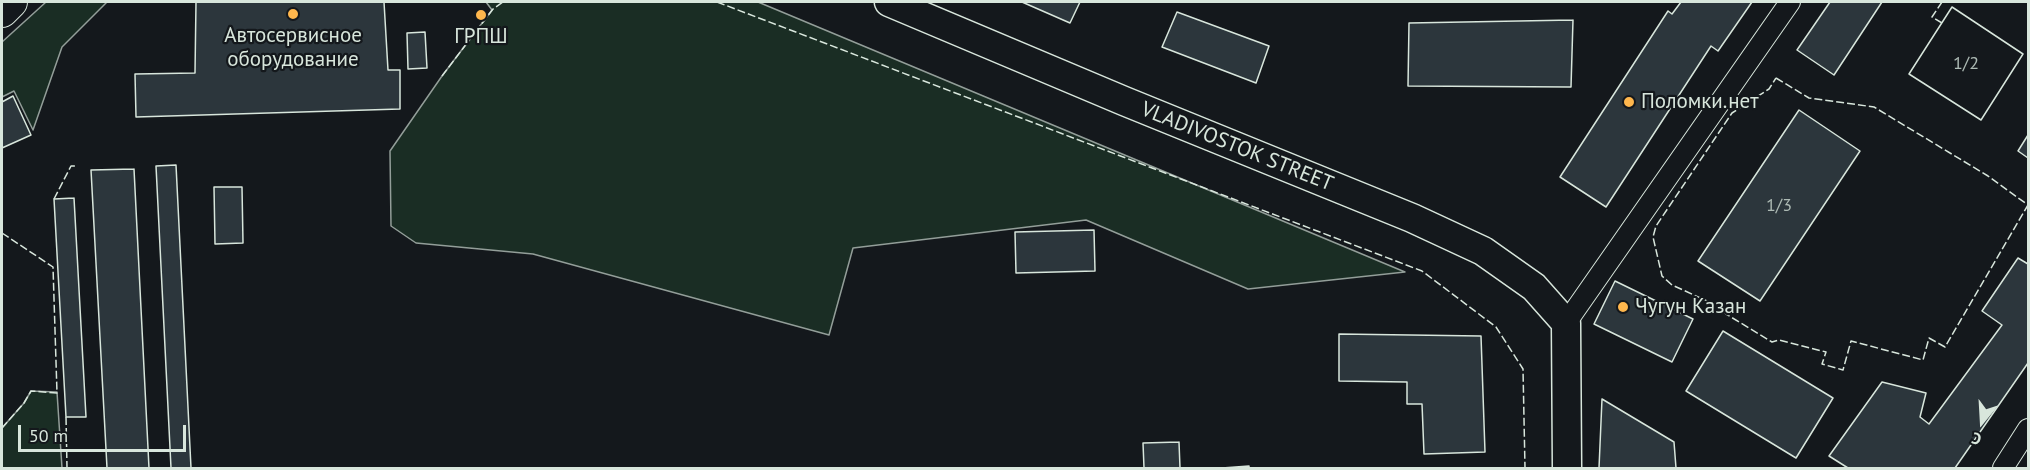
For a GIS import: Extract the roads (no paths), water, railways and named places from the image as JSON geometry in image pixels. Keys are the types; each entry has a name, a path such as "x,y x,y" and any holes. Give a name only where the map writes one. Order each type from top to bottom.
{"main road":[{"path":"2,10 11,2"}],"street":[{"name":"VLADIVOSTOK STREET","path":"889,2 1412,218 1483,251 1534,286 1566,323"},
{"path":"1567,468 1566,323 1790,2"},
{"path":"2003,468 2028,429"}],"place":[{"name":"Автосервисное оборудование","path":"293,14"},
{"name":"ГРПШ","path":"481,15"},
{"name":"Поломки.нет","path":"1629,102"},
{"name":"Чугун Казан","path":"1623,307"}]}
